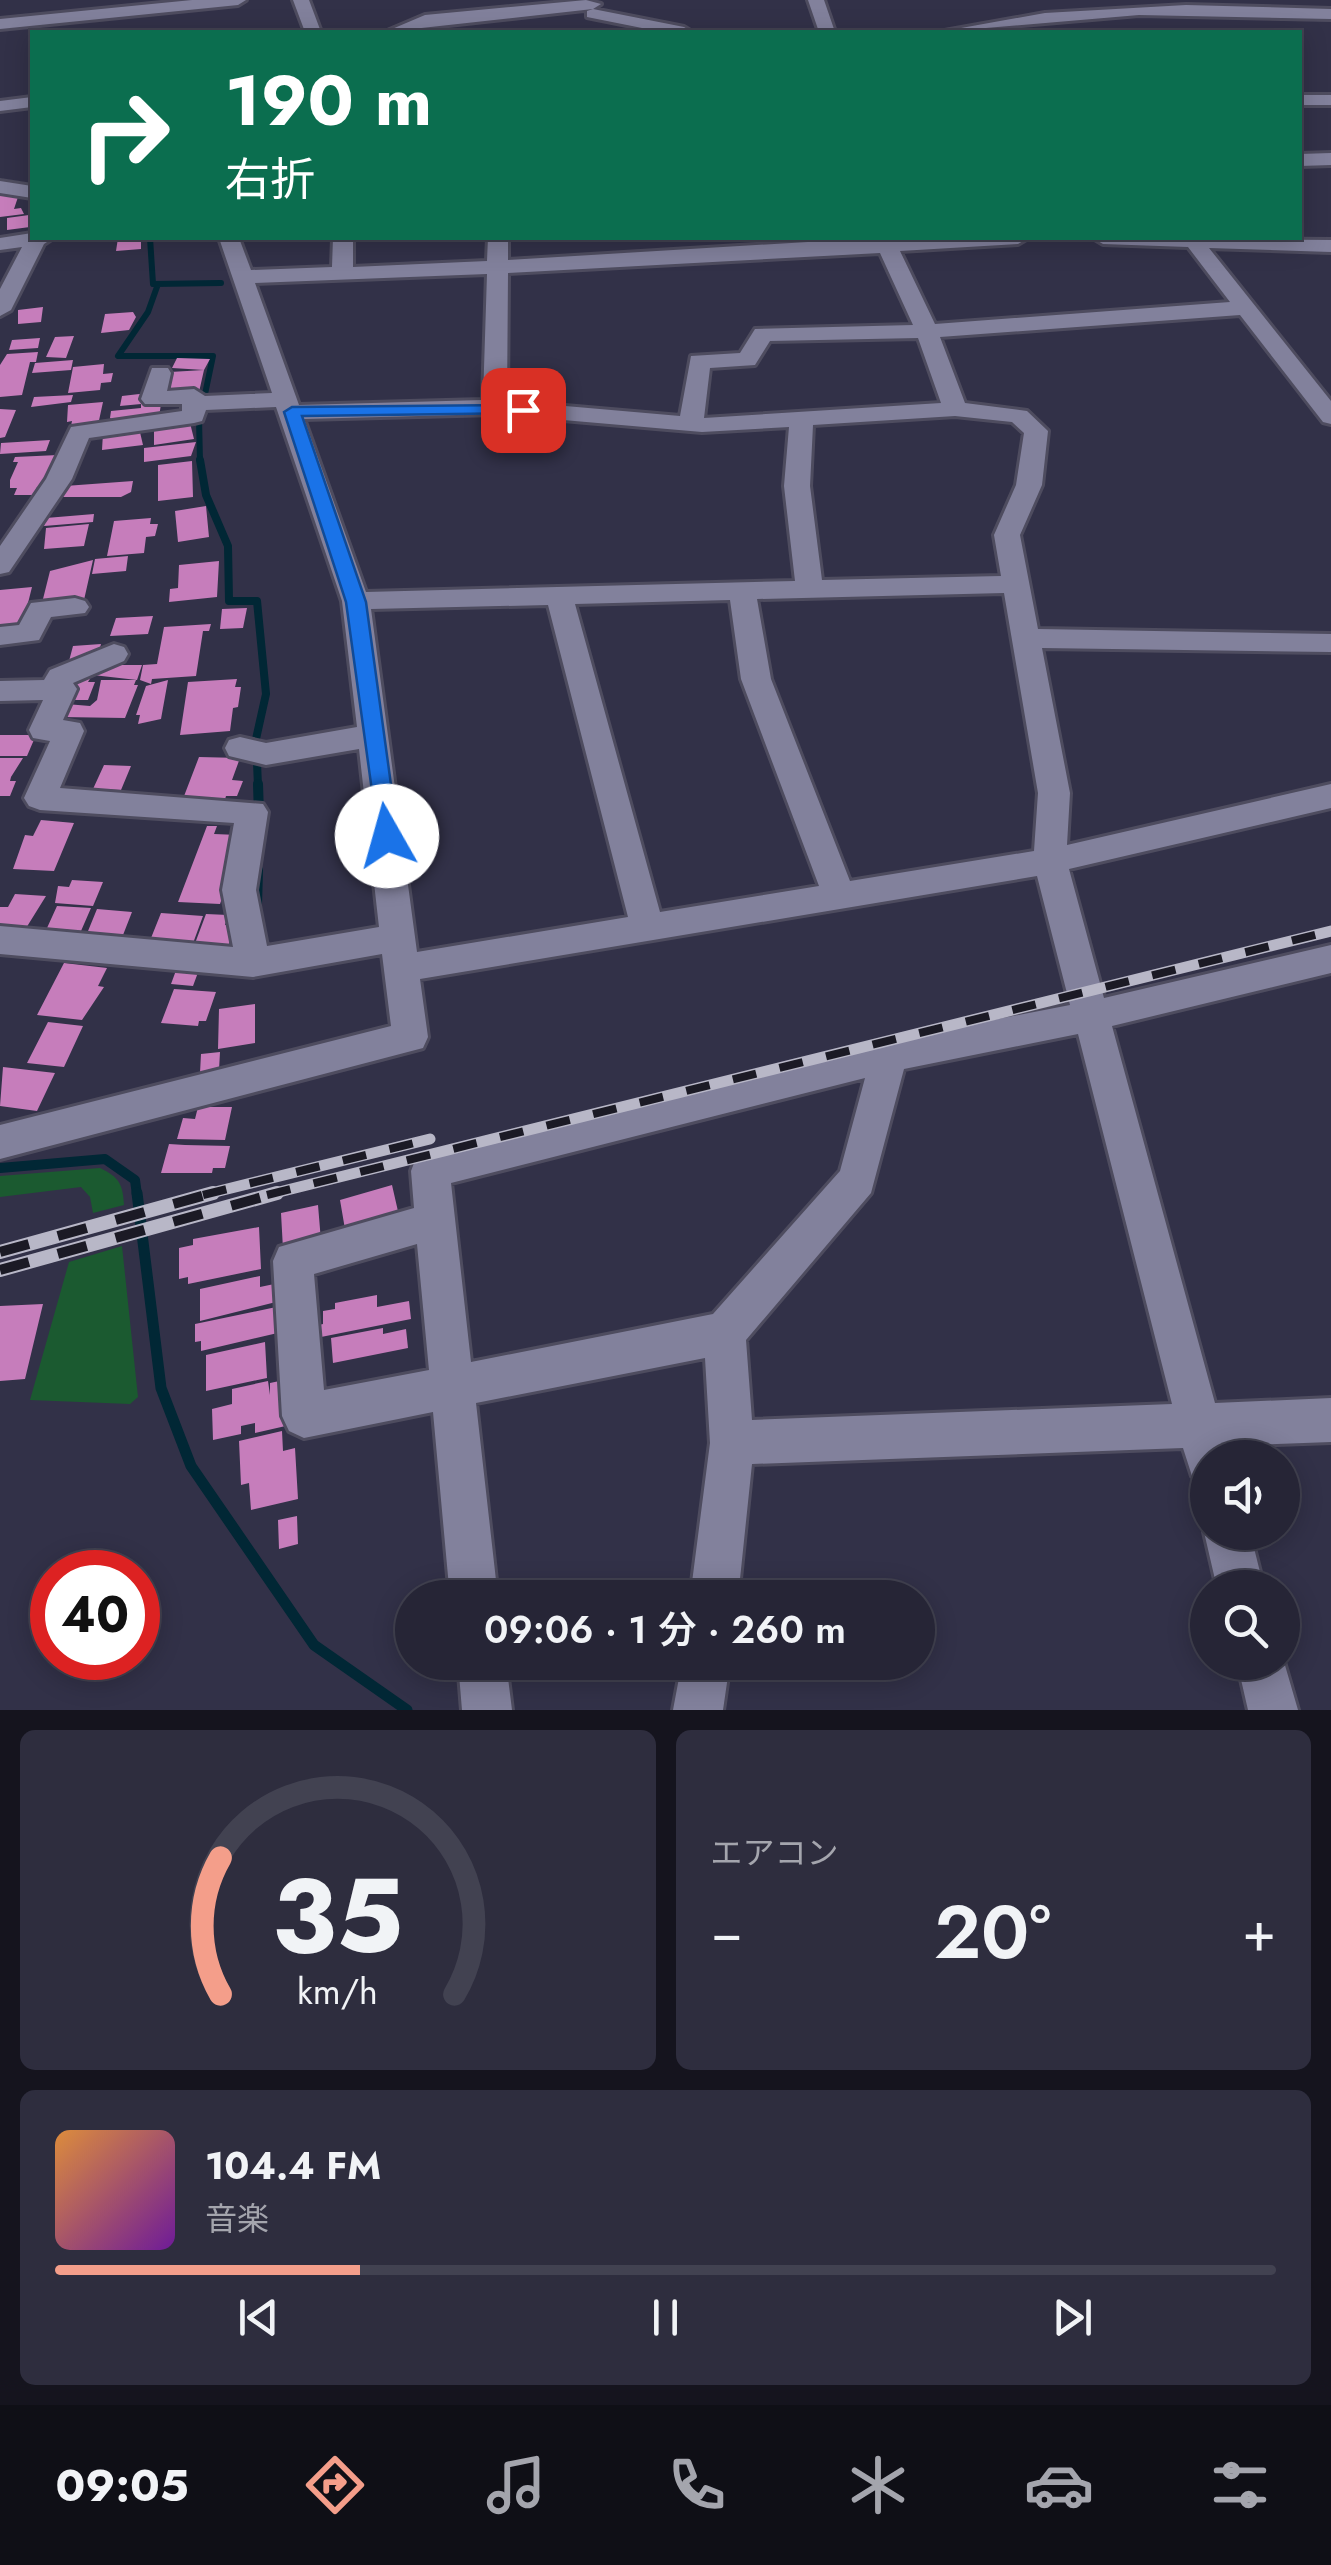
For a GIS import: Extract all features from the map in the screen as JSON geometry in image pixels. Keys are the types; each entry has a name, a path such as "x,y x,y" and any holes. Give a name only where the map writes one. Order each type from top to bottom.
{"street":[{"path":"0,24 238,0"},
{"path":"301,0 312,30"},
{"path":"413,0 425,20 452,30"},
{"path":"816,0 826,30"},
{"path":"181,3 184,26"},
{"path":"398,30 425,20 593,6 677,30"},
{"path":"1048,7 1062,30"},
{"path":"959,30 1048,7 1122,11 1195,26 1242,21 1245,8 1331,14"},
{"path":"1302,100 1331,100"},
{"path":"0,106 30,102"},
{"path":"1302,160 1331,159"},
{"path":"0,187 30,192"},
{"path":"0,244 30,239"},
{"path":"0,310 38,240"},
{"path":"0,1142 410,1037 356,602 230,240"},
{"path":"342,273 344,240"},
{"path":"495,407 498,240"},
{"path":"626,240 628,262"},
{"path":"245,277 628,262 965,240"},
{"path":"1193,240 1242,308 1331,417"},
{"path":"1212,240 1331,246"},
{"path":"886,243 955,408"},
{"path":"691,424 699,361 747,360 764,334 926,331 1242,308"},
{"path":"0,566 58,479 80,432 105,417 194,416 195,396 153,400 160,372"},
{"path":"194,404 495,407 691,424 955,408 1019,416 1036,431 1036,463 1025,504 1007,535 1054,793 1050,861 1203,1440"},
{"path":"800,419 797,486 810,590"},
{"path":"356,602 1017,584"},
{"path":"742,592 756,679 840,898"},
{"path":"559,596 648,929"},
{"path":"0,636 29,633 41,610 74,607"},
{"path":"1027,638 1331,643"},
{"path":"52,689 60,676 114,654"},
{"path":"0,690 62,689 44,730 69,732 40,798 252,812 239,890 253,963"},
{"path":"251,752 375,735"},
{"path":"0,940 253,963 648,929 1050,861 1331,796"},
{"path":"472,1580 430,1171 889,1056 1093,1016 1331,959"},
{"path":"434,1221 294,1261 304,1416 724,1333 858,1180 889,1056"},
{"path":"716,1580 732,1442 724,1333"},
{"path":"1209,1440 1331,1420"},
{"path":"732,1442 1190,1441"},
{"path":"484,1680 487,1710"},
{"path":"698,1710 703,1680"},
{"path":"1266,1680 1273,1710"}],"green space":[{"path":"100,1168 119,1182 124,1205 93,1213 90,1197 81,1187 0,1197 0,1176"},
{"path":"122,1246 138,1397 130,1404 30,1400 69,1262"}],"building":[{"path":"0,189 19,194 14,209 21,208 24,214 0,217"},
{"path":"29,215 30,227 7,230 7,218"},
{"path":"118,240 141,240 141,249 116,251"},
{"path":"43,307 41,322 18,324 18,310"},
{"path":"133,312 136,317 129,330 101,333 105,314"},
{"path":"74,336 66,358 46,357 55,337"},
{"path":"40,338 38,348 9,350 12,340"},
{"path":"38,352 36,362 30,362 22,395 0,397 0,365 7,354"},
{"path":"177,358 210,359 204,370 172,368"},
{"path":"73,360 71,370 32,373 35,363"},
{"path":"104,364 103,374 113,373 111,382 101,383 100,390 68,393 73,367"},
{"path":"204,370 199,392 170,393 170,372"},
{"path":"148,393 146,405 161,404 159,417 115,422 110,418 111,411 141,408 141,404 120,406 122,396"},
{"path":"73,395 71,402 31,407 34,397"},
{"path":"103,402 98,425 71,426 72,421 67,422 68,405"},
{"path":"0,409 16,410 5,437 0,438"},
{"path":"190,423 194,439 154,445 154,428"},
{"path":"139,428 143,445 102,450 103,433"},
{"path":"50,440 46,451 0,454 1,443"},
{"path":"196,442 191,456 144,462 144,448"},
{"path":"58,455 45,487 37,487 34,495 14,495 17,488 10,488 10,480 18,462 13,462 15,457"},
{"path":"192,461 193,497 158,501 158,465"},
{"path":"133,481 131,492 121,497 63,497 65,486"},
{"path":"206,506 209,537 178,542 175,511"},
{"path":"94,514 93,522 44,526 46,518"},
{"path":"151,518 150,524 158,524 155,536 146,537 144,553 107,556 114,521"},
{"path":"89,524 84,546 44,549 46,528"},
{"path":"128,556 126,571 92,574 95,559"},
{"path":"93,560 84,600 42,603 50,571"},
{"path":"219,561 217,597 169,602 170,589 178,588 179,565"},
{"path":"32,587 22,627 0,629 0,590"},
{"path":"247,608 243,628 220,629 222,609"},
{"path":"153,616 148,634 110,636 116,618"},
{"path":"211,624 209,631 203,631 196,676 152,679 151,684 140,680 143,665 157,664 164,627"},
{"path":"101,644 97,659 69,661 73,646"},
{"path":"100,665 142,665 137,680 84,674"},
{"path":"80,677 91,677 88,682 95,682 88,700 68,700"},
{"path":"237,679 235,687 241,687 230,731 180,735 188,682"},
{"path":"101,680 136,680 134,685 138,685 125,718 61,717 66,704 90,706 97,700"},
{"path":"168,680 161,719 138,724 140,715 136,715 146,686"},
{"path":"0,735 36,735 27,756 0,756"},
{"path":"199,757 240,758 232,780 243,781 237,796 226,796 224,803 181,804"},
{"path":"0,758 23,758 11,777 10,781 16,781 10,796 0,796"},
{"path":"104,765 131,766 121,790 93,789"},
{"path":"41,820 74,823 54,871 13,869 25,835 33,836"},
{"path":"207,826 217,826 214,834 238,835 241,844 220,904 178,902"},
{"path":"72,880 103,882 93,906 55,903 58,886 69,887"},
{"path":"15,894 46,896 23,933 0,931 0,907 8,907"},
{"path":"57,906 91,908 81,931 47,928"},
{"path":"97,909 132,912 123,935 86,936"},
{"path":"161,913 203,916 192,946 151,938"},
{"path":"206,914 228,915 225,925 231,925 228,934 232,935 226,952 194,946"},
{"path":"64,963 107,968 98,986 104,987 82,1020 37,1015"},
{"path":"178,965 200,967 193,986 171,984"},
{"path":"174,989 216,992 206,1021 199,1021 198,1026 161,1023"},
{"path":"255,1004 255,1043 218,1049 219,1009"},
{"path":"48,1022 83,1026 64,1067 27,1063"},
{"path":"220,1052 219,1070 200,1073 201,1054"},
{"path":"3,1067 55,1073 37,1111 0,1106"},
{"path":"198,1107 232,1107 225,1140 177,1139 183,1118 195,1119"},
{"path":"169,1144 230,1146 225,1168 213,1168 212,1173 161,1173"},
{"path":"392,1185 400,1220 346,1235 340,1200"},
{"path":"318,1205 321,1241 283,1249 281,1213"},
{"path":"259,1227 261,1269 188,1284 188,1277 179,1279 179,1248 193,1245 193,1239"},
{"path":"260,1276 260,1287 279,1283 280,1301 200,1321 200,1289"},
{"path":"377,1295 377,1307 409,1301 411,1319 311,1339 310,1327 323,1324 323,1311 335,1309 335,1303"},
{"path":"43,1304 25,1379 0,1381 0,1306"},
{"path":"281,1306 282,1332 201,1351 201,1341 195,1342 195,1324"},
{"path":"383,1328 383,1334 406,1329 408,1348 333,1363 331,1338"},
{"path":"265,1342 267,1378 206,1391 206,1355"},
{"path":"289,1379 290,1425 255,1433 255,1423 241,1426 241,1434 213,1440 212,1409 232,1404 232,1389 268,1381 270,1395 270,1383"},
{"path":"282,1431 283,1451 295,1448 298,1499 251,1510 249,1483 241,1485 239,1441"},
{"path":"297,1516 298,1544 279,1549 278,1520"}],"waterway":[{"path":"555,0 561,2"},
{"path":"0,181 30,186"},
{"path":"150,240 153,284 221,283"},
{"path":"158,284 148,312 118,356 213,356 204,399"},
{"path":"199,419 200,462"},
{"path":"200,460 206,495 228,546 229,601 257,601 266,694 256,739 258,786"},
{"path":"258,784 259,815"},
{"path":"257,905 258,870"},
{"path":"0,1168 105,1159 135,1180 137,1195"},
{"path":"137,1193 161,1388 191,1466 314,1645 407,1710"}],"railway":[{"path":"267,1195 1331,931"},
{"path":"203,1195 430,1139"},
{"path":"0,1252 213,1193"},
{"path":"0,1270 277,1193"}],"route":[{"path":"387,836 356,602 292,412 495,407 523,410"}]}
